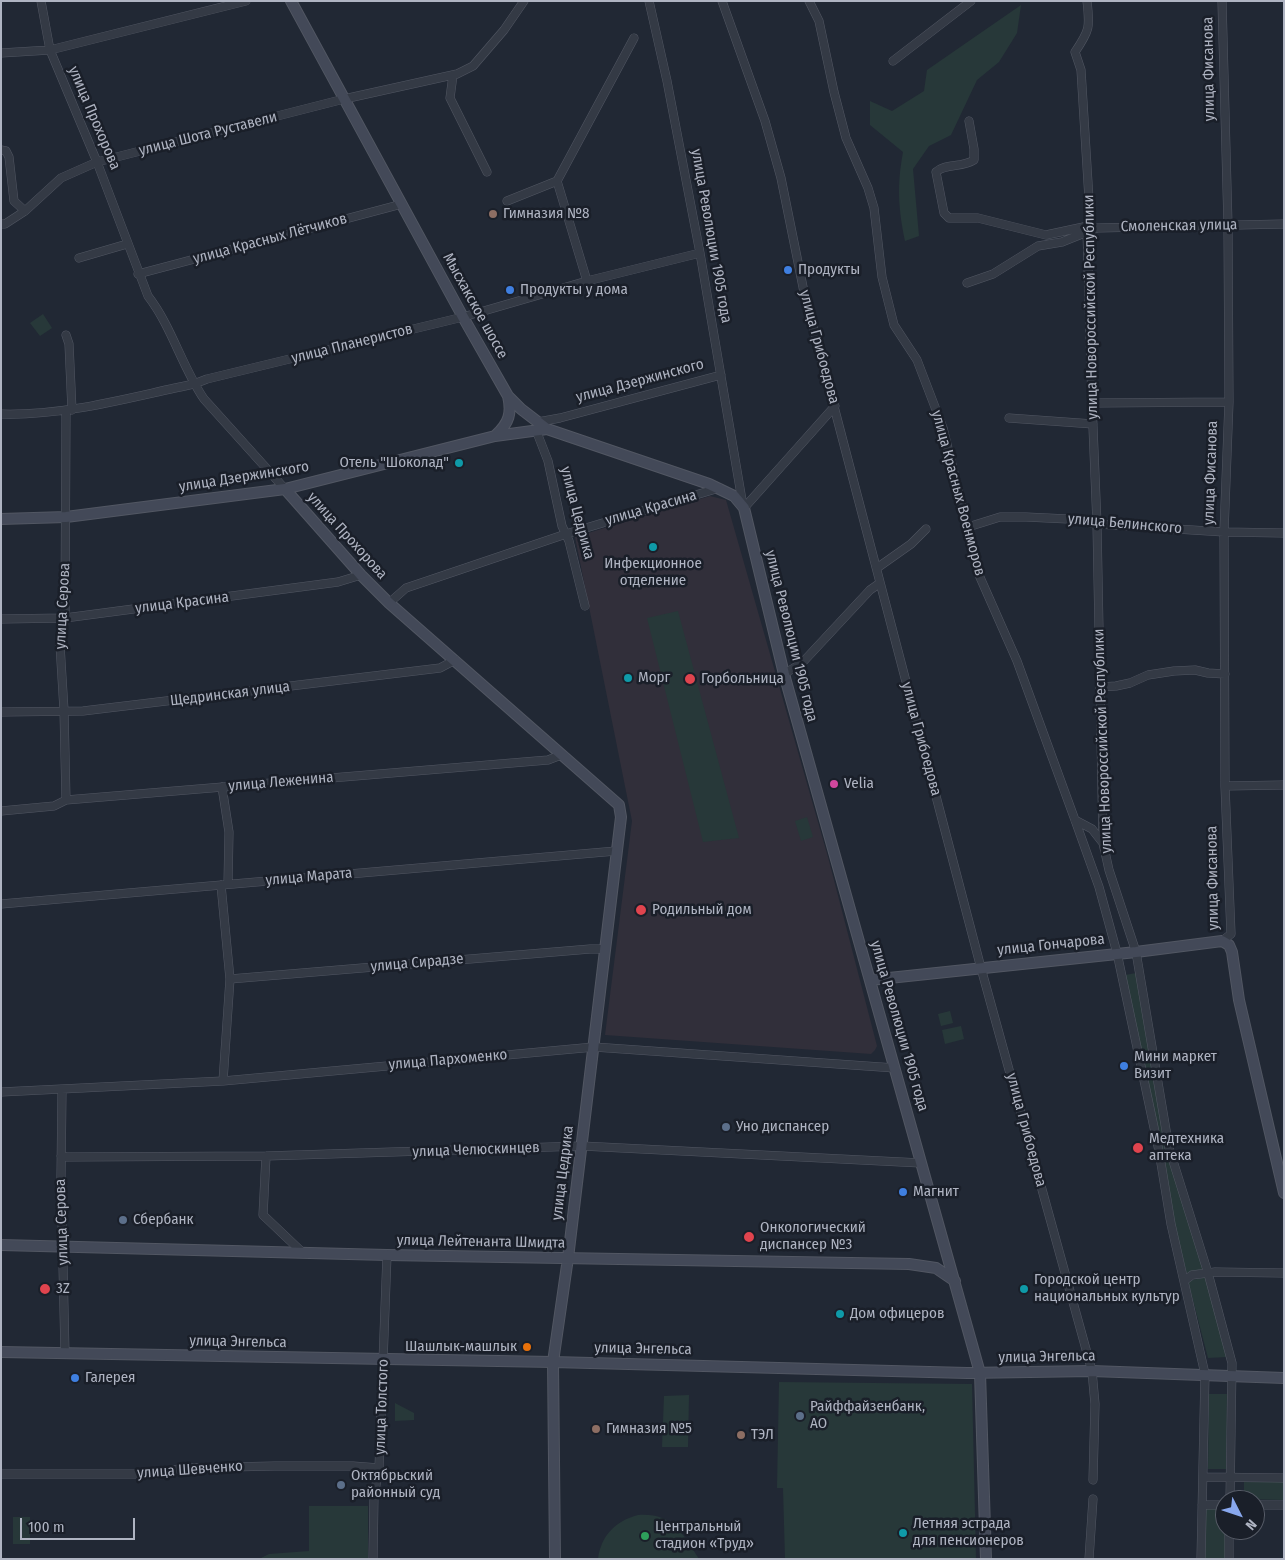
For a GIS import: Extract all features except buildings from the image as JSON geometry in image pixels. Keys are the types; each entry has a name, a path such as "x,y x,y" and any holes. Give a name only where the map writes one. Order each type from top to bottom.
{"street":[{"name":"улица Прохорова","path":"41,1 50,50 97,162 138,274 148,296 158,309 194,384 204,399 361,575 389,603 560,755 610,796"},
{"path":"1,53 50,50 246,1"},
{"name":"Мысхакское шоссе","path":"291,1 508,396 540,427 719,488 734,496 743,506"},
{"name":"улица Шота Руставели","path":"1,224 25,211 61,178 97,162 344,98 452,76 473,66 504,30 524,1"},
{"name":"улица Революции 1905 года","path":"649,1 667,81 700,253 743,506 784,674 980,1373 986,1559"},
{"name":"улица Грибоедова","path":"722,1 765,121 778,168 804,292 981,968 1092,1371 1095,1404 1093,1480"},
{"name":"улица Красных Военморов","path":"809,1 819,21 846,138 868,188 874,208 882,277 894,325 917,360 942,428 979,575 1017,661 1099,887 1117,953"},
{"path":"893,61 971,1"},
{"name":"улица Новороссийской Республики","path":"1088,1 1088,32 1075,52 1082,80 1090,215 1087,229 1098,524 1104,843 1108,870 1136,952 1169,1148 1208,1272 1232,1363 1230,1490"},
{"name":"улица Фисанова","path":"1222,1 1228,225 1229,402 1224,532 1225,786 1231,934 1222,940"},
{"path":"507,201 557,181 634,38"},
{"path":"452,76 450,98 486,172"},
{"name":"Смоленская улица","path":"969,121 974,160 967,165 940,168 936,172 944,213 949,218 978,218 1046,235 1097,228 1284,224"},
{"path":"1,150 6,151 9,157 14,201 25,211"},
{"path":"557,181 587,281"},
{"name":"улица Красных Лётчиков","path":"138,274 402,204"},
{"name":"Смоленская улица","path":"967,283 993,274 1038,246 1062,242 1087,229"},
{"path":"79,258 127,244"},
{"name":"улица Планеристов","path":"1,414 22,415 69,411 194,384 207,379 463,317 587,281 700,253"},
{"name":"улица Серова","path":"66,335 70,344 69,411 65,618 60,646 64,710 66,800"},
{"name":"улица Дзержинского","path":"1,519 66,517 285,489 495,436 540,427 560,418 721,375"},
{"path":"495,436 504,428 508,421 511,408 508,396"},
{"path":"1092,403 1229,402"},
{"path":"743,506 835,406"},
{"path":"1008,418 1093,424"},
{"name":"улица Цедрика","path":"540,427 562,526 582,589 585,606"},
{"path":"307,514 301,501 301,496 303,491 316,481"},
{"path":"739,484 741,490 747,493 757,492"},
{"name":"улица Красина","path":"389,603 406,588 566,534 719,488"},
{"name":"улица Белинского","path":"968,527 1000,518 1017,517 1068,519 1098,524 1224,532 1284,533"},
{"path":"877,568 911,544 926,529"},
{"name":"улица Красина","path":"1,619 65,618 338,582 361,575"},
{"path":"784,674 802,663 870,590 880,583"},
{"name":"Щедринская улица","path":"1,712 92,710 440,668 455,660"},
{"path":"1100,687 1116,686 1148,676 1174,672 1195,670 1225,674"},
{"name":"улица Леженина","path":"1,811 54,806 66,800 548,760 560,755"},
{"path":"1225,786 1284,785"},
{"path":"222,787 229,832 225,884 230,979 223,1081"},
{"name":"улица Цедрика","path":"555,1559 553,1362 582,1146 621,816 619,805 610,796"},
{"path":"1075,820 1092,829 1104,843"},
{"name":"улица Марата","path":"1,904 616,851"},
{"path":"1231,934 1231,950 1239,1000 1279,1155 1284,1193"},
{"path":"1222,940 1226,942 1231,950"},
{"name":"улица Гончарова","path":"870,980 1136,952 1222,940"},
{"name":"улица Сирадзе","path":"230,979 605,949"},
{"path":"1117,953 1159,1151 1171,1224 1205,1374 1201,1559"},
{"name":"улица Пархоменко","path":"1,1092 223,1081 594,1047 894,1068"},
{"name":"улица Серова","path":"62,1090 61,1156 65,1354"},
{"name":"улица Челюскинцев","path":"61,1156 266,1156 582,1146 921,1163"},
{"path":"266,1156 263,1215 303,1253"},
{"name":"улица Лейтенанта Шмидта","path":"1,1245 387,1255 909,1264 936,1268 955,1281"},
{"name":"улица Толстого","path":"373,1559 374,1496 379,1468 387,1255"},
{"path":"1184,1281 1192,1275 1208,1272 1284,1273"},
{"name":"улица Энгельса","path":"1,1352 553,1362 980,1373 1092,1371 1284,1378"},
{"name":"улица Шевченко","path":"1,1474 157,1474 183,1468 295,1466 379,1468"},
{"path":"1203,1477 1284,1478"},
{"path":"1089,1559 1093,1499"},
{"path":"1202,1505 1215,1505"},
{"path":"1265,1505 1284,1505"},
{"path":"1229,1540 1229,1559"}],"shaded area":[{"path":"1021,5 1017,33 999,62 977,80 951,135 929,146 913,169 919,236 905,241 899,196 903,152 870,125 870,101 892,111 924,91 927,70"},
{"path":"43,314 52,328 40,336 30,323"},
{"name":"Горбольница","path":"710,496 726,500 828,857 877,1046 871,1054 605,1035 632,821 575,537"},
{"path":"678,611 739,838 703,842 647,618"},
{"path":"807,817 813,837 801,841 795,821"},
{"path":"1136,973 1167,1149 1161,1149 1125,975"},
{"path":"950,1011 953,1023 941,1026 938,1014"},
{"path":"961,1026 964,1039 945,1044 942,1030"},
{"path":"1168,1156 1203,1269 1187,1274 1174,1225 1162,1158"},
{"path":"1206,1277 1227,1357 1208,1358 1188,1281"},
{"path":"779,1382 972,1384 976,1559 785,1559 783,1488 777,1488"},
{"path":"1209,1394 1227,1394 1226,1469 1208,1469"},
{"path":"689,1395 688,1447 662,1447 664,1396"},
{"path":"395,1403 414,1413 414,1420 395,1421"},
{"path":"1244,1481 1284,1482 1284,1500 1265,1500 1265,1490 1244,1490"},
{"path":"309,1506 368,1506 368,1559 259,1559 269,1554 309,1551"},
{"path":"1205,1507 1215,1508 1215,1540 1226,1540 1226,1559 1204,1559"},
{"name":"Центральный стадион «Труд»","path":"638,1515 659,1517 675,1526 699,1559 598,1559 602,1543 610,1531 622,1521"},
{"path":"13,1517 30,1517 30,1544 13,1544"}],"place":[{"name":"Гимназия №8","path":"493,214"},
{"name":"Продукты","path":"788,270"},
{"name":"Продукты у дома","path":"510,290"},
{"name":"Отель \"Шоколад\"","path":"459,463"},
{"name":"Инфекционное отделение","path":"653,547"},
{"name":"Морг","path":"628,678"},
{"name":"Горбольница","path":"690,679"},
{"name":"Velia","path":"834,784"},
{"name":"Родильный дом","path":"641,910"},
{"name":"Мини маркет Визит","path":"1124,1066"},
{"name":"Уно диспансер","path":"726,1127"},
{"name":"Медтехника аптека","path":"1138,1148"},
{"name":"Магнит","path":"903,1192"},
{"name":"Сбербанк","path":"123,1220"},
{"name":"Онкологический диспансер №3","path":"749,1237"},
{"name":"3Z","path":"45,1289"},
{"name":"Городской центр национальных культур","path":"1024,1289"},
{"name":"Дом офицеров","path":"840,1314"},
{"name":"Шашлык-машлык","path":"527,1347"},
{"name":"Галерея","path":"75,1378"},
{"name":"Райффайзенбанк, АО","path":"800,1416"},
{"name":"Гимназия №5","path":"596,1429"},
{"name":"ТЭЛ","path":"741,1435"},
{"name":"Октябрьский районный суд","path":"341,1485"},
{"name":"Летняя эстрада для пенсионеров","path":"903,1533"},
{"name":"Центральный стадион «Труд»","path":"645,1536"}]}
